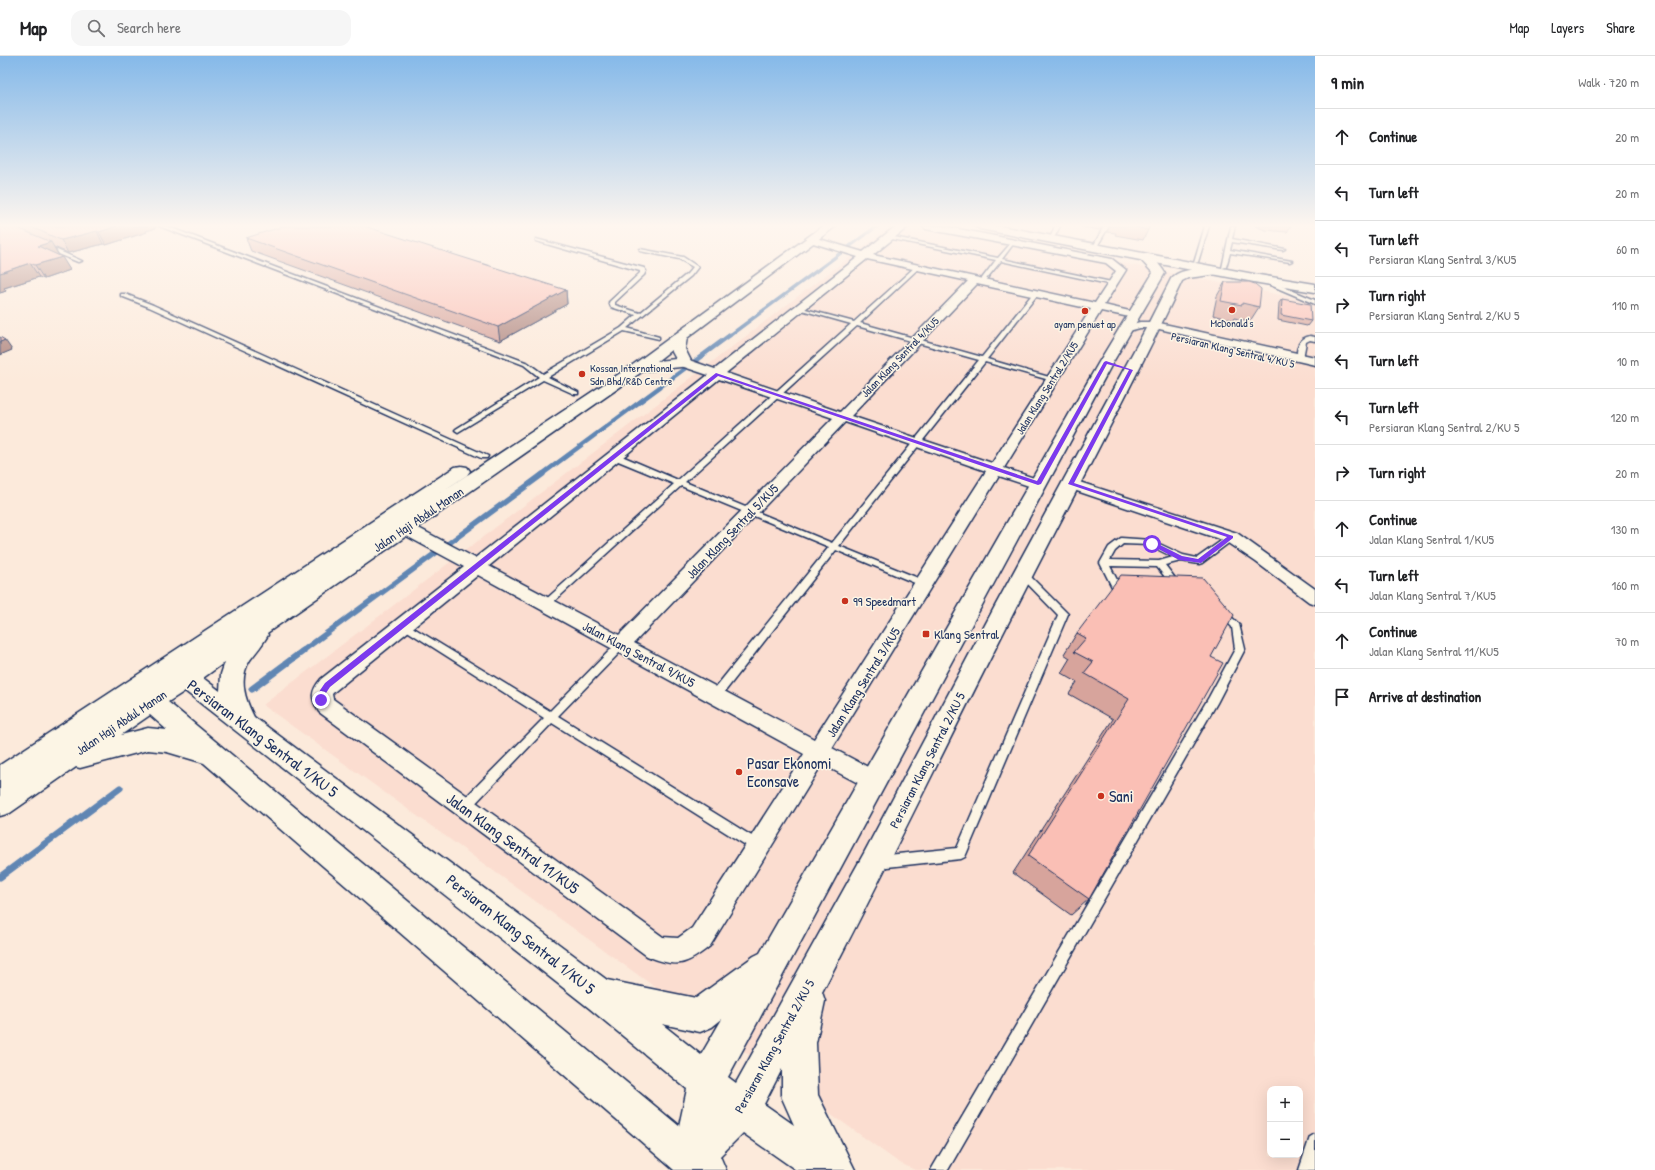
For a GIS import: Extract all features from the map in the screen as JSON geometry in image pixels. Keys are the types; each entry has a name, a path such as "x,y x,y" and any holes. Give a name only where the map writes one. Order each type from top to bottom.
{"main road":[{"name":"Jalan Haji Abdul Manan","path":"0,780 484,456 657,338 753,278"},
{"name":"Jalan Haji Abdul Manan","path":"0,804 639,367 762,278"},
{"path":"698,1164 706,1080 1106,362 1156,278"},
{"name":"Persiaran Klang Sentral 2/KU 5","path":"698,1164 741,1110 874,863 1023,574 1153,328 1177,279 1179,278"},
{"path":"1255,278 1315,288"},
{"path":"1283,278 1315,282"},
{"path":"1297,280 1315,279"},
{"path":"639,367 685,363 678,349 680,338"},
{"path":"1106,362 1131,370"},
{"path":"245,724 232,690 232,671 246,648 271,620"},
{"path":"156,676 151,702 698,1164"},
{"name":"Persiaran Klang Sentral 1/KU 5","path":"156,676 185,678 602,996 741,1110 828,1170"},
{"path":"61,762 148,739 168,741 213,754"},
{"path":"602,996 700,1014 746,982 772,961"},
{"path":"815,973 799,1043 800,1098 836,1170"}],"street":[{"name":"Jalan Klang Sentral 11/KU5","path":"818,752 701,937 685,950 671,953 656,947 326,706 321,700 322,692 328,685 838,278"},
{"path":"966,278 1099,307 1129,322 1153,328"},
{"name":"Jalan Klang Sentral 2/KU5","path":"996,470 1116,278"},
{"name":"Jalan Klang Sentral 4/KU5","path":"842,417 916,340 979,281"},
{"name":"Persiaran Klang Sentral 4/KU 5","path":"1153,328 1315,361"},
{"name":"Persiaran Klang Sentral 4/KU 5","path":"1153,328 1315,369"},
{"path":"685,363 1038,484"},
{"name":"Jalan Klang Sentral 5/KU5","path":"621,645 842,417"},
{"name":"Jalan Klang Sentral 3/KU5","path":"818,752 996,470"},
{"path":"1070,484 1231,537 1262,558 1315,598"},
{"name":"Jalan Klang Sentral 9/KU5","path":"405,528 873,781"}],"lane":[{"path":"299,278 526,364 543,377 576,393"},
{"path":"638,278 612,302 612,306 641,315"},
{"path":"458,430 623,329 685,278"},
{"path":"546,604 906,278"},
{"path":"979,281 982,278"},
{"path":"1088,278 1113,283"},
{"path":"1259,279 1315,302"},
{"path":"716,696 1036,293"},
{"path":"123,295 151,306 484,456"},
{"path":"800,308 1053,379"},
{"path":"623,329 657,338"},
{"path":"1300,358 1301,343 1306,338 1315,339"},
{"path":"614,456 924,584"},
{"path":"1104,563 1112,549 1121,541 1137,540 1152,544 1181,558 1199,561 1231,537"},
{"path":"1104,563 1159,564 1181,558"},
{"path":"1104,563 1115,585 1130,585"},
{"path":"1159,564 1181,587 1162,586"},
{"path":"874,863 961,853 1064,614 1023,574"},
{"path":"939,1170 1213,700 1240,649 1236,626 1215,606"},
{"path":"404,625 759,847"},
{"path":"464,807 621,645"},
{"path":"1307,1170 1315,1142"}],"shaded area":[{"name":"Klang Sentral","path":"822,278 1196,278 1315,302 1315,1170 915,1170 898,1162 263,705"}],"building":[{"path":"359,278 528,278 566,290 498,327"},
{"path":"1225,282 1249,282 1255,284 1261,289 1259,307 1242,303 1242,305 1221,301"},
{"path":"1282,299 1310,304 1311,321 1281,315"},
{"path":"0,337 5,340 0,342"},
{"name":"Sani","path":"1121,575 1203,578 1234,615 1211,657 1223,663 1089,899 1028,856 1129,699 1084,673 1093,662 1074,652 1086,638 1077,633"}],"waterway":[{"path":"729,336 807,278"},
{"path":"541,475 730,335"},
{"path":"301,652 543,474"},
{"path":"252,689 303,651"},
{"path":"0,877 120,788"}],"place":[{"name":"McDonald's","path":"1232,310"},
{"name":"ayam penuet ap","path":"1085,311"},
{"name":"Kossan International Sdn Bhd/R&D Centre","path":"582,374"},
{"name":"99 Speedmart","path":"845,601"},
{"name":"Klang Sentral","path":"926,634"},
{"name":"Pasar Ekonomi Econsave","path":"739,772"},
{"name":"Sani","path":"1101,796"}],"route":[{"path":"321,700 322,692 328,685 717,374 1038,484 1106,362 1131,370 1070,484 1231,537 1199,561 1181,558 1152,544"}]}
